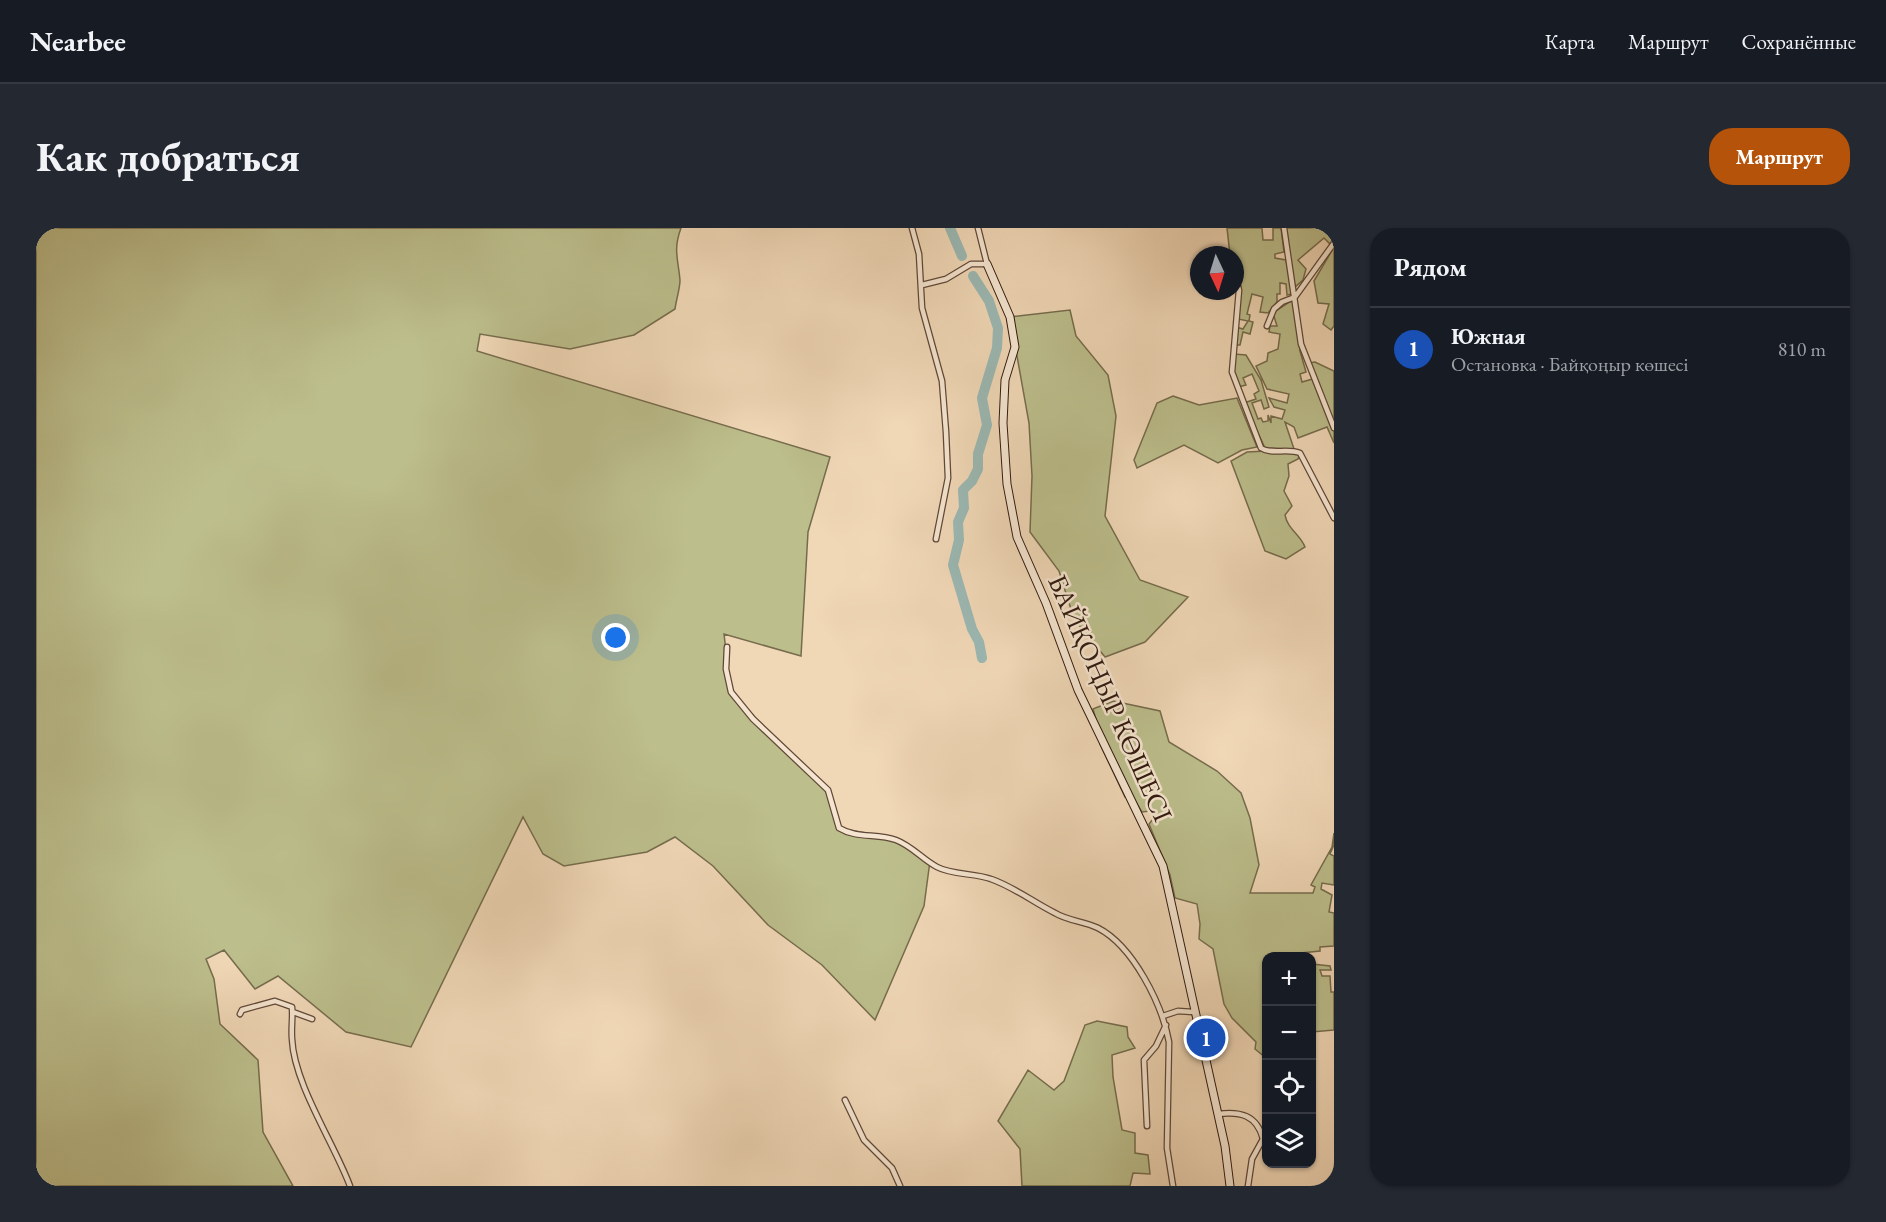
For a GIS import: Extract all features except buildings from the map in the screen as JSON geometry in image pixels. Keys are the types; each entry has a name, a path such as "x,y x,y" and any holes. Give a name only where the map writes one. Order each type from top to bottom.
{"street":[{"path":"912,228 919,254 922,308 942,381 948,478 936,539"},
{"name":"БАЙҚОҢЫР КӨШЕСІ","path":"978,228 987,264 1010,317 1015,347 1005,381 1003,423 1007,484 1017,537 1046,603 1078,690 1163,866 1193,1012 1218,1114 1230,1186"},
{"path":"1284,228 1301,344 1334,428"},
{"path":"1267,326 1278,305 1295,297 1334,243"},
{"path":"922,285 946,279 971,264 987,264"},
{"path":"1238,300 1232,372 1261,447 1267,451 1289,450 1300,453 1334,518"},
{"path":"727,647 726,669 731,692 753,719 828,790 839,828 848,833 887,837 898,841 938,868 991,879 1017,890 1061,917 1099,928 1117,943 1132,961 1166,1025 1169,1042 1167,1148 1173,1186"},
{"path":"240,1014 242,1010 275,1001 292,1007 292,1040 304,1081 350,1186"},
{"path":"1163,1016 1178,1011 1193,1012"},
{"path":"293,1012 304,1014 312,1019"},
{"path":"1147,1126 1144,1059 1156,1046 1166,1025"},
{"path":"845,1100 864,1140 892,1168 900,1186"},
{"path":"1218,1114 1234,1112 1249,1116 1261,1130 1263,1139 1252,1159 1248,1186"},
{"path":"1334,1181 1334,1186"}],"green space":[{"path":"36,228 681,228 677,248 680,283 675,309 634,335 570,349 480,334 477,351 830,457 808,532 801,656 724,634 731,692 833,799 839,828 887,837 930,861 924,906 875,1020 822,965 768,925 713,866 675,837 647,852 564,866 543,854 523,817 411,1047 346,1032 278,976 255,989 224,950 206,959 214,979 220,1024 258,1060 263,1132 293,1186 36,1186"},
{"path":"1227,228 1262,228 1263,240 1273,240 1273,228 1281,228 1284,252 1275,254 1275,258 1286,260 1292,294 1287,295 1286,284 1280,283 1277,302 1268,313 1260,312 1263,297 1252,294 1247,314 1250,315 1249,321 1253,322 1250,334 1243,332 1240,345 1235,345 1236,327 1243,329 1248,321 1238,319 1240,300 1244,300 1244,246 1229,246"},
{"path":"1285,228 1334,228 1334,238 1330,244 1324,238 1298,260 1306,269 1303,280 1295,287"},
{"path":"1334,247 1334,326 1331,330 1323,324 1329,304 1318,303 1314,281"},
{"path":"1294,299 1300,351 1306,372 1300,374 1302,382 1316,378 1308,363 1315,362 1334,371 1334,443 1327,427 1298,438 1294,427 1285,422 1294,449 1265,448 1244,403 1256,399 1254,394 1259,391 1252,374 1243,378 1246,385 1238,387 1233,371 1234,354 1246,355 1261,380 1269,407 1264,409 1261,400 1252,403 1258,419 1261,418 1263,422 1268,421 1268,415 1271,423 1271,416 1282,419 1285,410 1274,407 1269,398 1287,403 1289,394 1267,389 1256,366 1267,361 1268,353 1278,349 1280,334 1269,332 1270,326 1277,326 1273,313"},
{"path":"1070,310 1076,336 1108,375 1116,416 1105,516 1140,580 1188,597 1145,642 1105,657 1074,619 1059,571 1030,532 1032,476 1029,423 1010,317"},
{"path":"1173,396 1199,405 1237,398 1257,447 1242,450 1218,463 1184,445 1137,468 1134,460 1157,403"},
{"path":"1247,452 1300,453 1298,459 1288,464 1289,476 1284,491 1292,506 1285,515 1305,547 1286,559 1265,551 1231,461"},
{"path":"1113,701 1160,711 1169,742 1217,771 1241,793 1250,818 1259,865 1250,893 1313,893 1315,887 1311,885 1332,847 1334,833 1334,845 1330,854 1334,856 1334,885 1322,883 1321,889 1332,895 1329,912 1334,913 1334,946 1320,947 1320,951 1310,952 1262,952 1262,1055 1255,1049 1256,1042 1232,1018 1224,1004 1213,949 1199,939 1200,924 1197,904 1175,898 1170,875 1149,824 1153,819 1150,811 1142,812 1133,798 1125,797 1100,744 1093,709"},
{"path":"1316,964 1330,966 1331,970 1320,970 1322,976 1330,976 1331,992 1334,992 1334,1030 1316,1032"},
{"path":"1097,1021 1127,1027 1128,1037 1135,1048 1112,1055 1113,1077 1122,1130 1135,1133 1135,1153 1148,1155 1150,1174 1133,1173 1130,1186 1022,1186 1020,1149 998,1121 1028,1070 1054,1090 1064,1081 1085,1025"}],"waterway":[{"path":"950,228 962,256"},
{"path":"973,276 989,301 998,328 997,348 982,398 987,425 978,454 978,469 972,481 963,490 964,508 958,522 959,540 953,565 972,629 979,642 982,658"}],"place":[{"name":"Южная","path":"1206,1038"}]}
